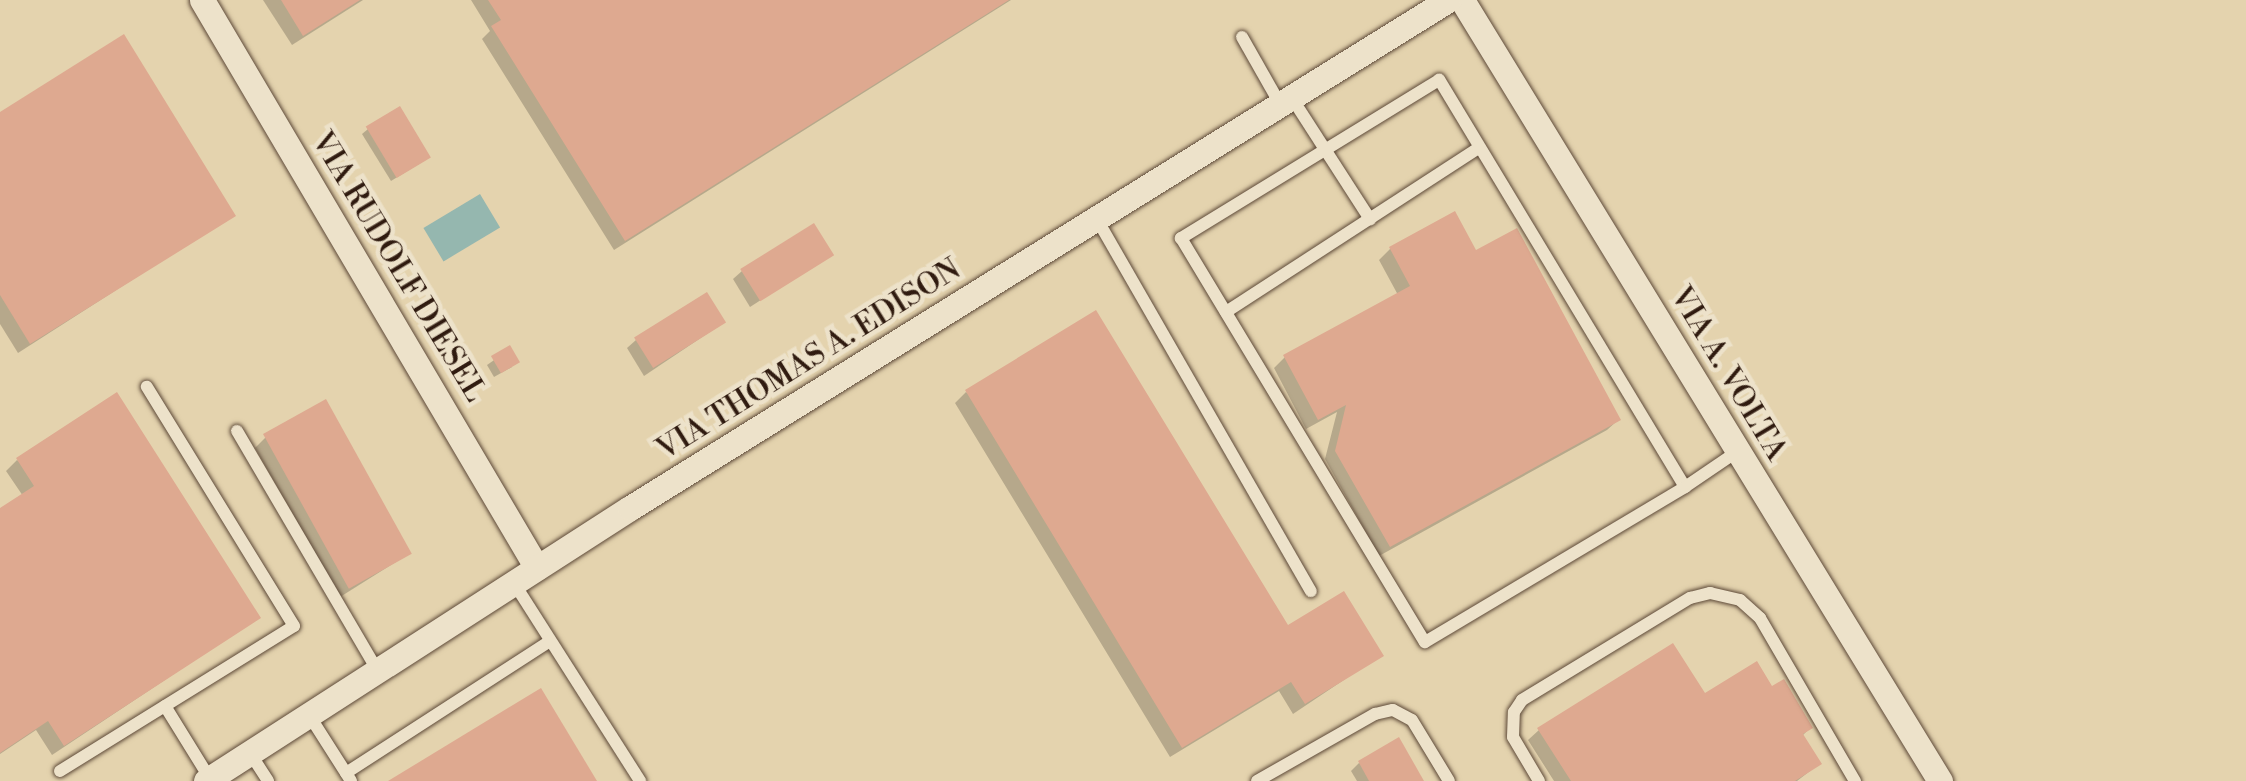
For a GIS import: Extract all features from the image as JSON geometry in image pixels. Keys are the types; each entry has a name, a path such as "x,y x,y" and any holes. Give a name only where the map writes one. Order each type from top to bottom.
{"street":[{"name":"VIA RUDOLF DIESEL","path":"202,0 537,568"},
{"name":"VIA THOMAS A. EDISON","path":"208,780 537,568 1098,220 1285,98 1448,0"},
{"name":"VIA A. VOLTA","path":"1462,0 1940,781"}],"lane":[{"path":"1242,37 1325,149 1370,219"},
{"path":"1685,487 1439,80 1180,238 1425,642 1685,487 1738,451"},
{"path":"1226,312 1479,148"},
{"path":"1098,220 1311,591"},
{"path":"60,771 294,626 147,387"},
{"path":"237,430 378,670"},
{"path":"514,583 640,781"},
{"path":"1539,781 1513,737 1514,712 1522,700 1690,598 1710,593 1732,597 1755,612 1855,781"},
{"path":"309,715 348,777 550,641"},
{"path":"165,706 208,780"},
{"path":"1257,781 1375,714 1393,710 1412,720 1448,781"},
{"path":"250,753 268,781"}],"water":[{"path":"480,194 500,227 444,261 423,228"}],"building":[{"path":"281,0 360,0 303,36"},
{"path":"488,0 1009,0 625,241 491,26 501,20"},
{"path":"124,34 236,216 30,344 0,295 0,112"},
{"path":"400,106 431,157 397,178 366,127"},
{"path":"1455,211 1476,250 1517,228 1621,420 1390,547 1335,451 1346,405 1318,420 1283,355 1410,286 1389,247"},
{"path":"814,223 834,255 760,301 740,269"},
{"path":"707,292 726,323 653,368 634,338"},
{"path":"1096,310 1288,625 1344,591 1384,656 1305,704 1291,682 1182,748 965,390"},
{"path":"510,345 520,362 501,373 491,356"},
{"path":"117,392 261,618 64,746 48,721 0,753 0,508 34,486 16,458"},
{"path":"326,399 412,554 349,589 263,434"},
{"path":"1673,643 1705,693 1757,661 1772,686 1784,679 1813,728 1803,734 1822,764 1795,781 1571,781 1537,728"},
{"path":"541,688 597,781 388,781"},
{"path":"1399,737 1424,781 1369,781 1358,761"}]}
